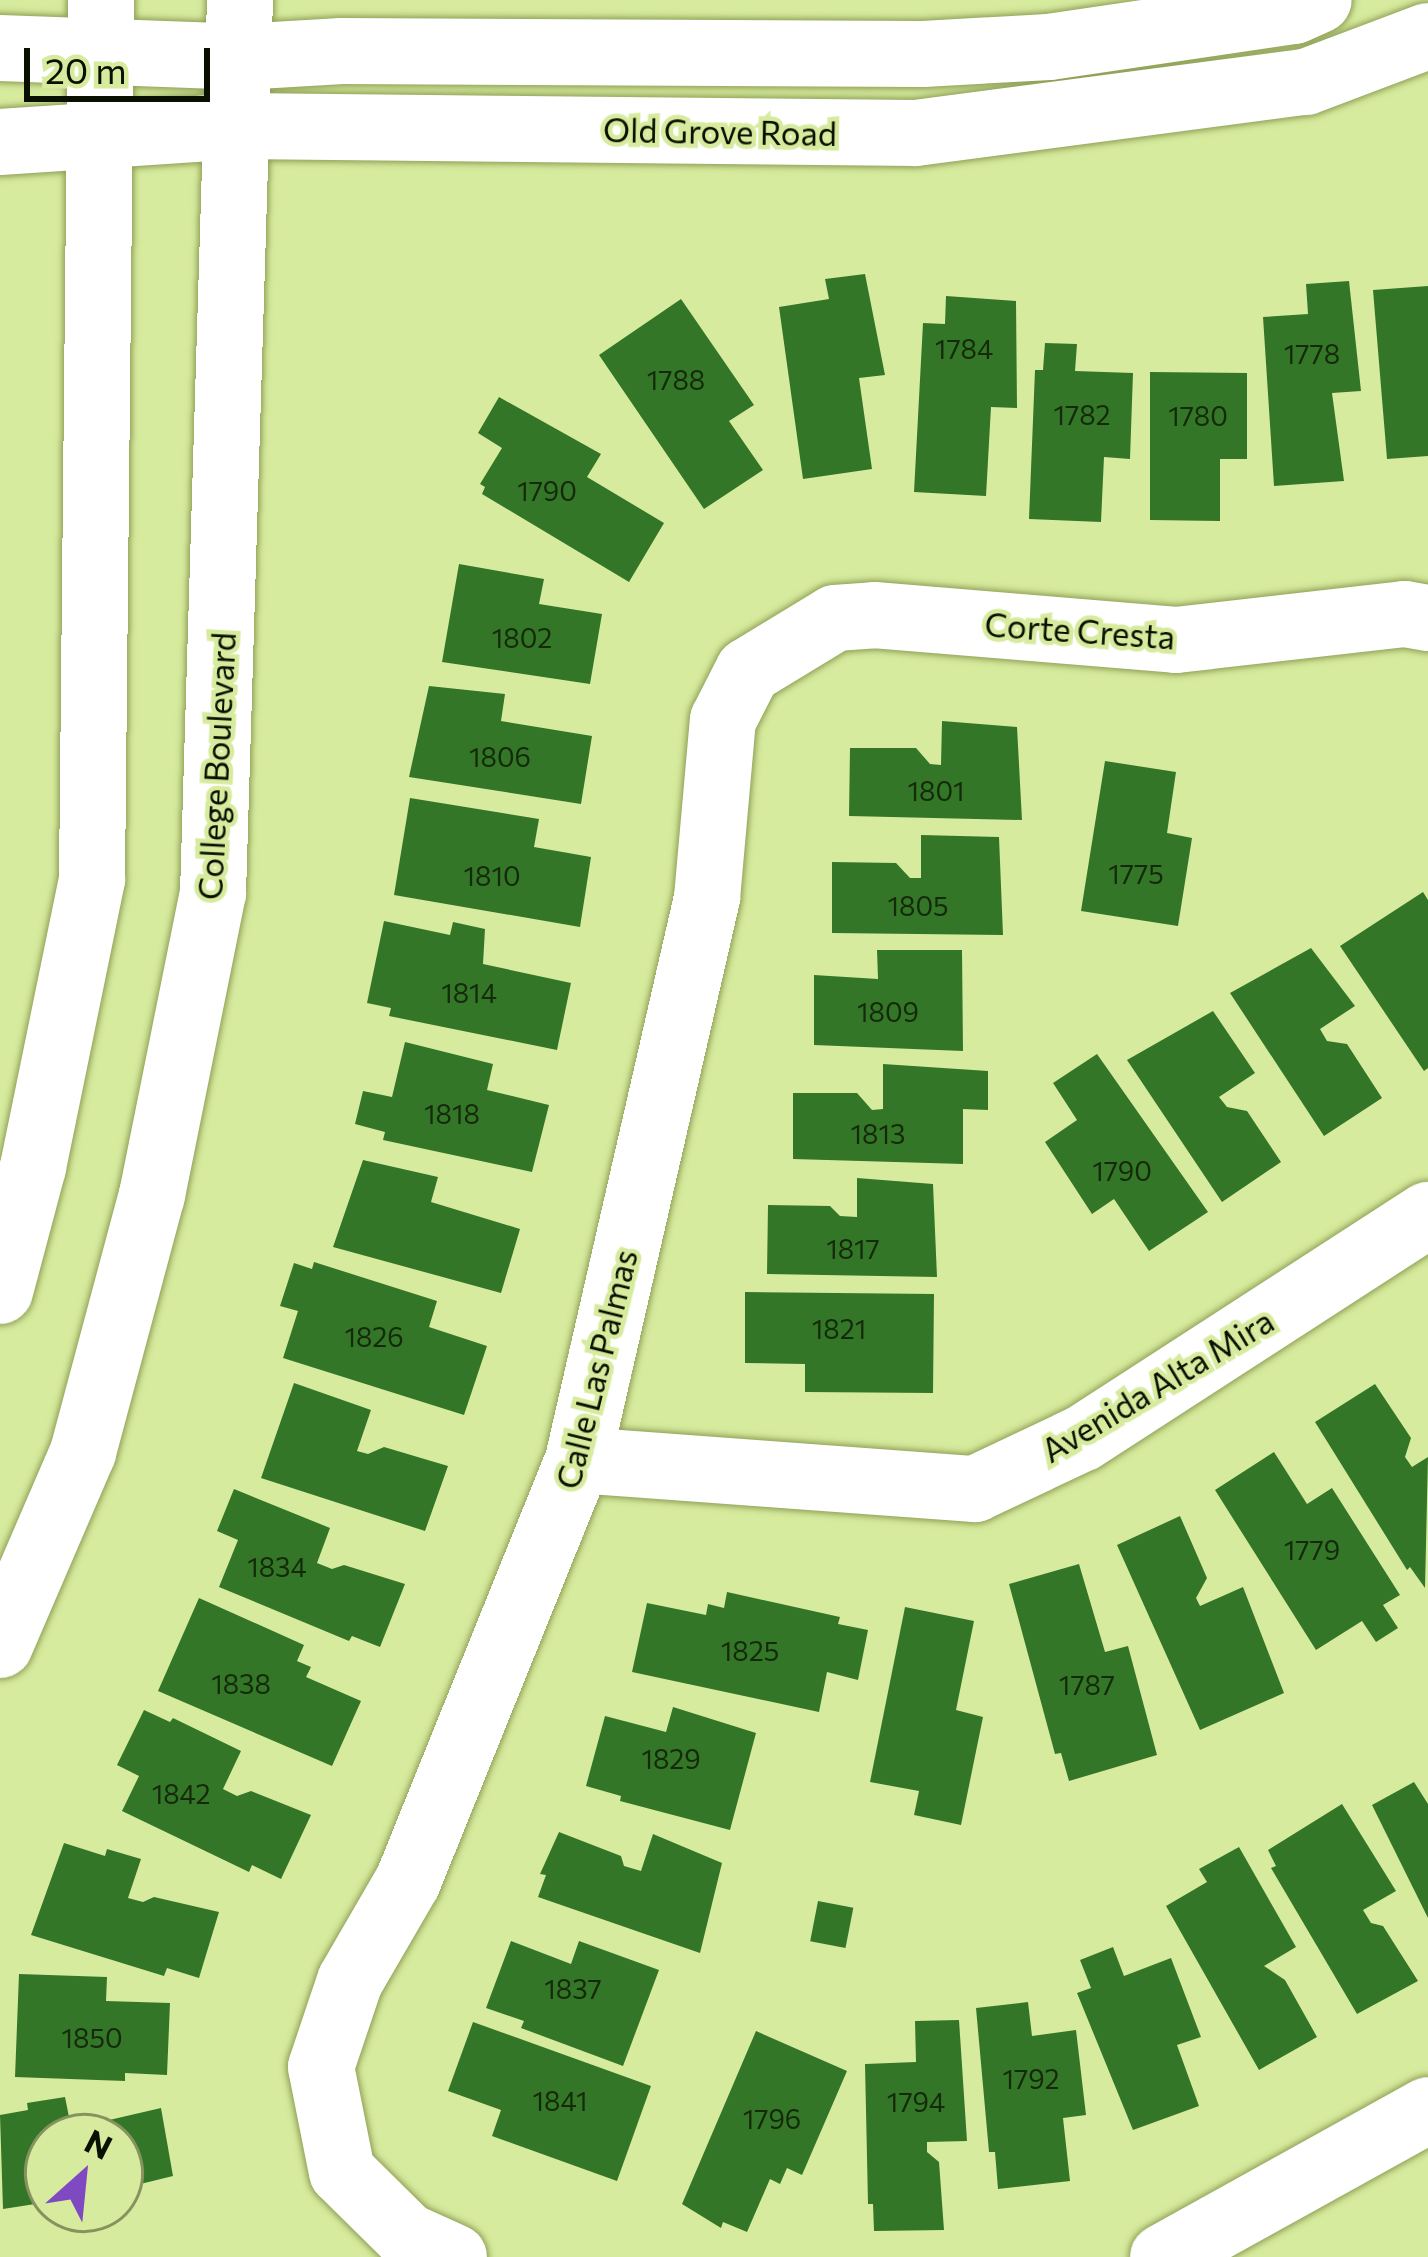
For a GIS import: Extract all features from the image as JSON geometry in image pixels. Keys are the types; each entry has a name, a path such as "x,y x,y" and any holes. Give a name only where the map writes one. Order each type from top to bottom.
{"street":[{"path":"0,48 100,26 240,28 342,51 944,52 1049,46 1294,11 1319,0"},
{"path":"0,1291 33,1167 92,879 100,26"},
{"name":"College Boulevard","path":"0,1645 83,1452 152,1195 213,893 240,28"},
{"name":"Old Grove Road","path":"0,142 239,126 916,133 1306,82 1428,36"},
{"name":"Corte Cresta","path":"874,615 1176,640 1406,614 1428,618"},
{"name":"Calle Las Palmas","path":"454,2257 407,2236 343,2171 321,2067 350,1981 408,1881 578,1460 707,898 723,720 748,671 835,618 874,615"},
{"name":"Avenida Alta Mira","path":"578,1460 975,1489 1083,1438 1428,1215"},
{"path":"1163,2257 1428,2110"}],"building":[{"path":"865,274 885,375 859,378 872,469 803,479 779,307 829,299 825,279"},
{"path":"1349,281 1361,391 1332,393 1344,481 1274,486 1263,317 1308,314 1306,284"},
{"path":"1428,286 1428,456 1387,459 1373,290"},
{"path":"946,296 1016,301 1017,408 991,407 986,496 914,492 923,323 945,324"},
{"path":"681,299 754,405 729,421 763,470 704,509 599,355"},
{"path":"1045,343 1077,344 1075,371 1133,373 1130,459 1104,457 1101,522 1029,519 1035,370 1043,370"},
{"path":"1150,372 1247,373 1247,459 1220,459 1220,521 1150,520"},
{"path":"499,397 601,454 587,477 664,523 629,582 482,494 485,487 480,484 502,448 478,433"},
{"path":"459,564 544,579 539,604 602,614 590,684 442,662"},
{"path":"429,686 505,694 501,721 592,736 581,804 409,777"},
{"path":"942,721 1017,727 1022,820 849,816 850,748 916,748 930,764 941,765"},
{"path":"1105,761 1176,772 1167,833 1192,838 1178,926 1081,911"},
{"path":"410,798 539,819 534,847 591,857 580,927 394,895"},
{"path":"921,835 999,837 1003,935 832,933 832,862 896,863 910,878 921,878"},
{"path":"1423,892 1428,900 1428,1068 1424,1071 1340,946"},
{"path":"384,921 450,935 453,922 485,929 483,964 571,983 557,1050 389,1016 391,1008 367,1003"},
{"path":"1311,948 1355,1006 1320,1029 1327,1041 1347,1044 1382,1098 1324,1136 1230,993"},
{"path":"877,950 962,950 963,1051 814,1045 814,975 878,979"},
{"path":"1213,1011 1255,1073 1219,1097 1227,1107 1247,1111 1281,1162 1222,1202 1127,1060"},
{"path":"405,1042 493,1064 487,1090 549,1105 532,1172 383,1140 385,1132 355,1124 363,1091 392,1097"},
{"path":"1097,1054 1208,1212 1149,1251 1114,1199 1092,1214 1045,1142 1077,1120 1053,1083"},
{"path":"883,1064 988,1071 988,1110 963,1109 963,1164 793,1159 793,1093 857,1093 872,1110 883,1109"},
{"path":"363,1160 438,1177 431,1202 520,1229 501,1293 333,1247"},
{"path":"857,1178 933,1184 937,1277 767,1274 768,1205 830,1206 840,1216 857,1217"},
{"path":"314,1262 437,1301 429,1327 487,1346 464,1415 283,1358 298,1311 280,1306 294,1263 312,1269"},
{"path":"745,1292 934,1294 933,1393 805,1392 805,1364 745,1363"},
{"path":"294,1383 371,1410 357,1451 368,1454 384,1447 448,1466 425,1531 261,1478"},
{"path":"1375,1384 1411,1438 1405,1457 1412,1467 1428,1457 1425,1588 1410,1567 1407,1570 1315,1422"},
{"path":"1274,1452 1307,1504 1332,1488 1400,1595 1383,1605 1398,1628 1376,1642 1362,1621 1316,1650 1215,1490"},
{"path":"234,1489 330,1528 317,1563 332,1569 344,1565 405,1584 380,1647 352,1636 349,1641 219,1587 238,1540 217,1531"},
{"path":"1180,1516 1207,1578 1196,1598 1200,1606 1243,1587 1284,1693 1200,1730 1117,1545"},
{"path":"1079,1564 1105,1652 1128,1646 1157,1755 1069,1781 1061,1753 1055,1754 1009,1584"},
{"path":"727,1592 840,1617 838,1624 868,1630 858,1680 827,1672 819,1712 632,1672 647,1603 706,1615 708,1604 724,1608"},
{"path":"199,1598 304,1645 297,1661 311,1667 306,1677 361,1701 332,1766 158,1691"},
{"path":"905,1607 974,1621 956,1710 983,1717 961,1825 914,1815 919,1791 870,1782"},
{"path":"673,1707 756,1733 730,1830 620,1801 621,1796 586,1786 605,1716 666,1732"},
{"path":"144,1710 170,1722 173,1718 241,1751 223,1789 237,1796 251,1791 311,1815 281,1879 252,1865 249,1872 122,1811 139,1776 117,1765"},
{"path":"1414,1782 1428,1804 1428,1918 1372,1805"},
{"path":"1342,1804 1396,1891 1363,1910 1371,1923 1383,1926 1418,1981 1357,2014 1271,1868 1276,1866 1268,1850"},
{"path":"559,1832 621,1856 624,1866 641,1871 653,1834 722,1863 700,1953 538,1897 546,1875 540,1874"},
{"path":"64,1843 105,1856 107,1849 141,1859 128,1898 143,1902 154,1897 219,1912 199,1978 167,1968 164,1976 31,1935"},
{"path":"1239,1847 1296,1947 1264,1966 1285,1980 1317,2037 1259,2070 1166,1906 1207,1882 1199,1869"},
{"path":"818,1901 853,1908 846,1948 810,1941"},
{"path":"511,1941 571,1964 579,1941 659,1970 623,2066 521,2028 524,2021 486,2008"},
{"path":"1113,1947 1124,1976 1171,1958 1201,2037 1177,2045 1199,2106 1133,2130 1077,1993 1091,1988 1080,1960"},
{"path":"19,1974 107,1977 106,2001 170,2003 167,2075 125,2073 125,2081 15,2077"},
{"path":"1028,2002 1032,2036 1076,2030 1086,2115 1063,2118 1070,2181 998,2189 995,2152 989,2152 976,2008"},
{"path":"959,2020 967,2141 927,2142 927,2152 939,2162 944,2230 874,2231 873,2204 868,2204 865,2064 916,2062 915,2021"},
{"path":"473,2022 651,2086 617,2181 492,2136 501,2110 448,2091"},
{"path":"756,2031 847,2071 802,2175 787,2168 780,2184 770,2179 747,2232 723,2222 721,2228 682,2204"},
{"path":"65,2097 68,2113 24,2113 24,2206 3,2209 0,2115 28,2110 27,2103"},
{"path":"161,2108 173,2176 144,2183 144,2113 139,2113"}]}
